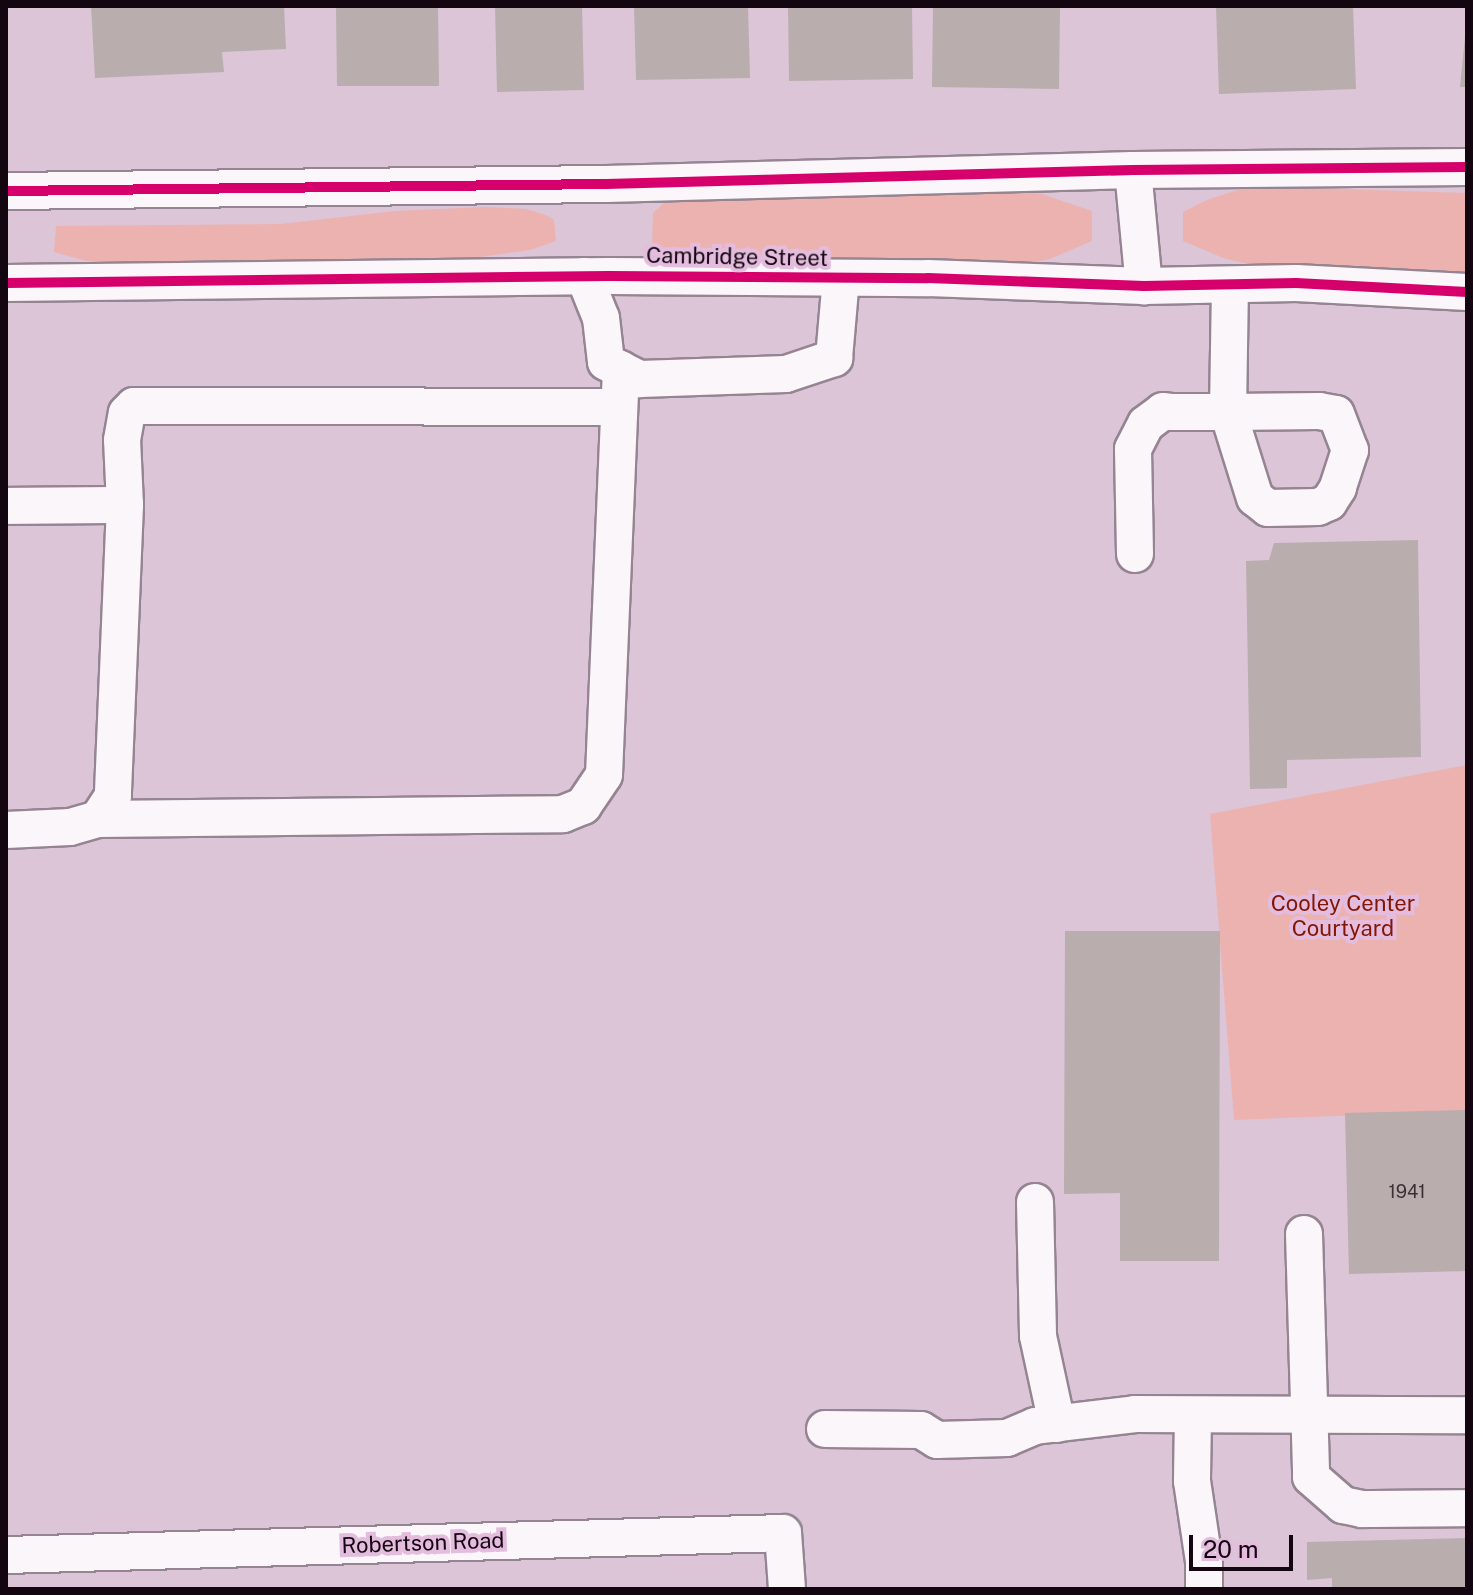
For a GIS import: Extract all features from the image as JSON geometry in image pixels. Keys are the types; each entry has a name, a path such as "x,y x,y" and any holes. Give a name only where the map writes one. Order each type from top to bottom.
{"street":[{"path":"6,191 606,184 1133,170 1467,167"},
{"path":"1133,170 1144,286"},
{"path":"584,276 601,318 606,362 640,379 786,374 834,358 841,278"},
{"name":"Cambridge Street","path":"6,283 584,276 841,278 1144,286 1296,283 1467,292"},
{"path":"1135,554 1133,449 1146,424 1163,411 1228,412 1230,285"},
{"path":"6,830 70,827 98,819 563,814 583,806 604,775 621,369"},
{"path":"98,819 113,796 125,505 122,440 127,413 134,406 619,407"},
{"path":"6,506 125,505"},
{"path":"1035,1202 1038,1336 1046,1425"},
{"path":"1304,1234 1311,1477 1343,1505 1362,1509 1467,1508"},
{"path":"825,1429 921,1430 935,1420 993,1417 1046,1425 1135,1414 1467,1415"},
{"path":"1193,1415 1192,1481 1204,1561 1204,1589"},
{"name":"Robertson Road","path":"6,1555 783,1533 787,1589"}],"green space":[{"path":"1250,186 1467,193 1467,274 1276,270 1226,259 1183,241 1183,212 1207,200"},
{"path":"1004,191 1042,194 1092,211 1092,241 1050,259 1026,264 672,260 652,247 653,213 664,203 689,197"},
{"path":"485,207 527,209 548,216 554,220 556,241 530,250 436,263 122,263 86,261 54,252 56,226 281,224 395,211"},
{"name":"Cooley Center Courtyard","path":"1467,765 1467,1111 1234,1120 1210,814"}],"building":[{"path":"91,6 284,6 286,49 222,52 224,72 95,78"},
{"path":"336,6 438,6 439,86 337,86"},
{"path":"495,6 582,6 584,90 497,92"},
{"path":"634,6 748,6 750,78 636,80"},
{"path":"788,6 912,6 913,79 789,81"},
{"path":"933,6 1060,6 1059,89 932,87"},
{"path":"1216,6 1353,6 1356,89 1219,94"},
{"path":"1465,37 1467,87 1460,87"},
{"path":"1418,540 1421,757 1287,760 1287,788 1250,789 1246,561 1269,560 1274,543"},
{"path":"1065,931 1220,931 1219,1261 1120,1261 1120,1193 1064,1194"},
{"path":"1467,1110 1467,1271 1349,1274 1345,1113"},
{"path":"1467,1538 1467,1589 1332,1589 1332,1578 1307,1580 1307,1542"}],"cycle path":[{"path":"6,191 606,184 1133,170 1467,167"},
{"path":"6,283 609,276 928,278 1144,286 1296,283 1467,292"}]}
